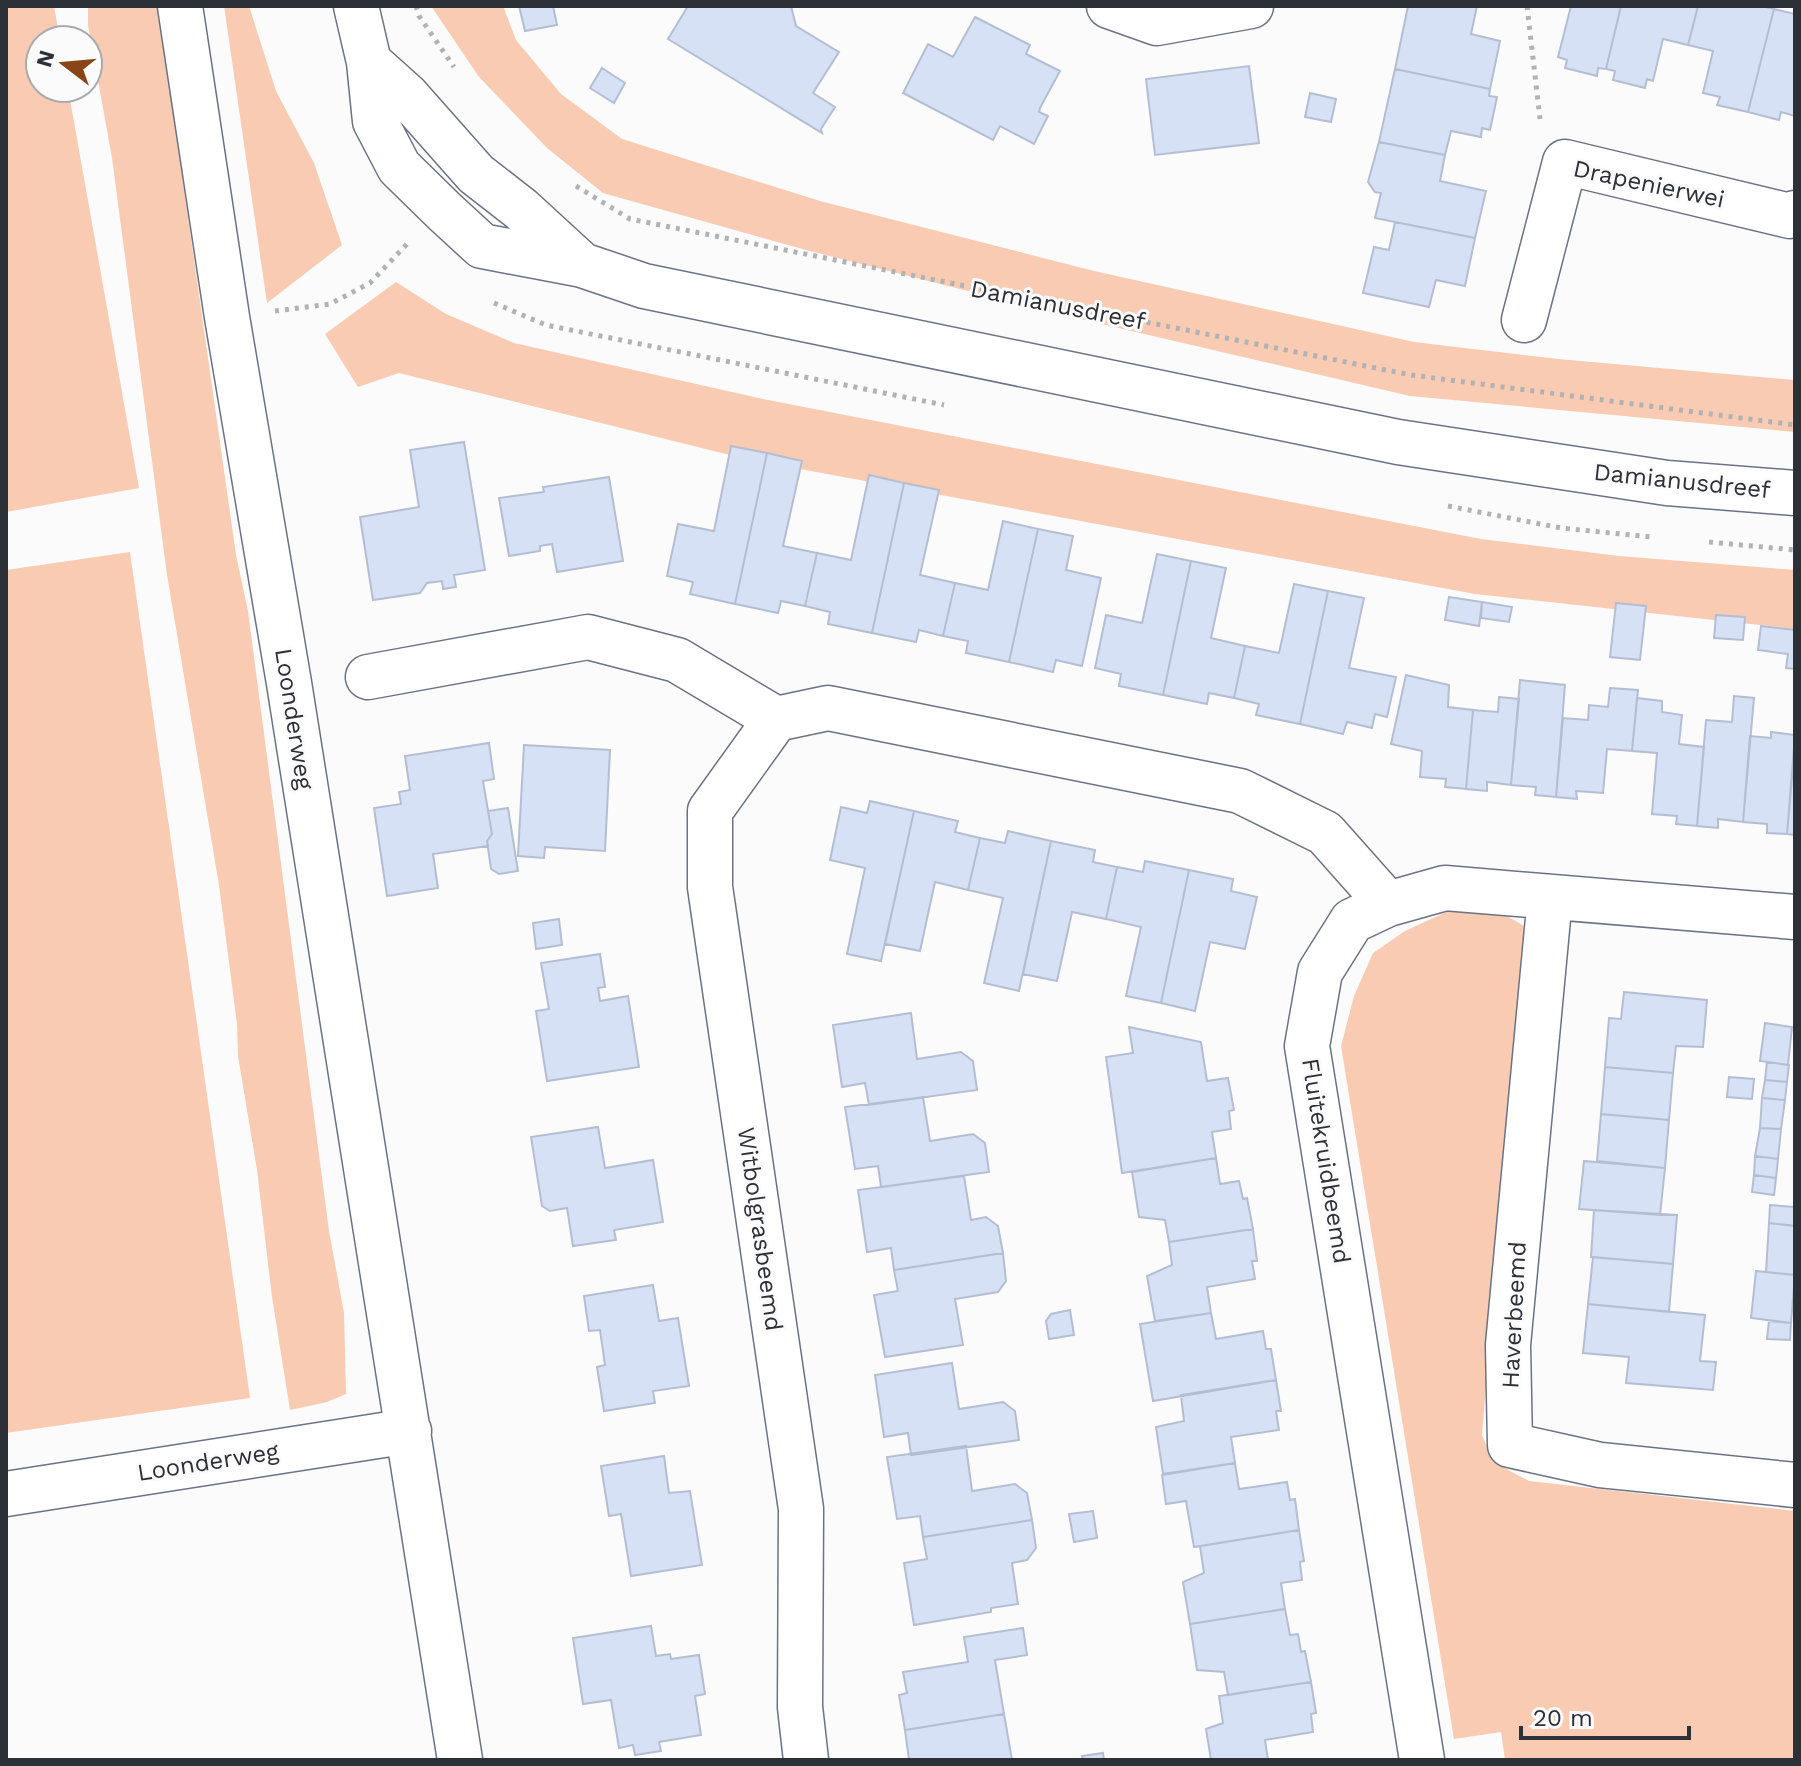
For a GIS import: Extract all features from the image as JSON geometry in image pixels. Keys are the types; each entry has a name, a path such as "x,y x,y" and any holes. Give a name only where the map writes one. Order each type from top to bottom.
{"street":[{"name":"Loonderweg","path":"180,6 227,317 292,699 460,1760"},
{"name":"Damianusdreef","path":"356,6 369,62 375,121 399,167 482,246 582,265 644,286 1398,442 1667,483 1795,493"},
{"path":"1109,6 1157,23 1251,6"},
{"name":"Damianusdreef","path":"369,62 407,96 476,174 521,209 582,265"},
{"name":"Drapenierwei","path":"1524,320 1565,162 1790,216 1795,213"},
{"path":"368,677 588,637 677,660 776,719 828,708 1240,791 1325,833 1388,904"},
{"name":"Witbolgrasbeemd","path":"776,719 710,811 710,887 801,1509 800,1707 806,1760"},
{"name":"Fluitekruidbeemd","path":"1422,1760 1307,1046 1320,972 1352,921 1388,904 1445,888 1795,917"},
{"name":"Haverbeemd","path":"1550,897 1508,1345 1510,1445 1600,1465 1795,1485"},
{"name":"Loonderweg","path":"6,1494 409,1431"}],"path":[{"path":"416,6 419,16 463,79"},
{"path":"1527,6 1542,139 1565,162"},
{"name":"Damianusdreef","path":"568,181 630,219 1396,372 1795,425"},
{"path":"227,317 330,304 370,283 445,212"}],"shaded area":[{"path":"6,6 54,6 57,24 24,24 24,104 71,104 139,488 6,512"},
{"path":"88,6 158,6 236,555 248,611 329,1231 344,1313 346,1394 327,1402 290,1410 238,1056 237,1024 219,885 167,575 102,104 104,24 88,24"},
{"path":"224,6 249,6 276,91 314,163 342,245 267,303"},
{"path":"431,6 503,6 516,40 561,94 622,139 820,201 1094,271 1414,342 1558,359 1795,380 1795,432 1410,396 1050,312 806,250 603,193 547,148 479,77"},
{"path":"396,282 446,314 514,343 763,399 1481,539 1619,556 1795,570 1795,629 1475,594 746,459 399,373 358,387 325,334"},
{"path":"130,552 250,1398 6,1433 6,570"},
{"path":"1497,910 1524,926 1482,1435 1493,1462 1529,1481 1795,1511 1795,1760 1505,1760 1501,1732 1454,1739 1341,1046 1354,996 1373,953 1405,931 1446,912"}],"building":[{"path":"519,6 553,6 557,25 525,31"},
{"path":"688,6 791,6 796,26 839,52 813,93 835,107 821,129 822,133 668,39"},
{"path":"1408,6 1477,6 1471,34 1500,41 1490,89 1395,69"},
{"path":"1571,6 1621,6 1606,69 1598,68 1597,76 1565,68 1567,60 1558,57"},
{"path":"1621,6 1698,6 1688,45 1663,39 1653,81 1647,79 1645,88 1613,80 1615,71 1606,69"},
{"path":"1698,6 1762,6 1774,9 1748,112 1717,105 1720,97 1703,93 1713,51 1688,45"},
{"path":"1774,9 1795,14 1795,116 1781,112 1779,120 1748,112"},
{"path":"975,17 1030,45 1026,54 1060,71 1040,108 1039,112 1048,116 1034,144 1000,126 993,140 903,93 928,44 953,57"},
{"path":"1249,66 1259,143 1155,155 1146,79"},
{"path":"602,68 625,83 614,103 590,88"},
{"path":"1395,69 1490,89 1489,96 1497,97 1490,130 1482,128 1481,137 1451,131 1445,155 1379,142"},
{"path":"1310,93 1336,99 1331,122 1305,117"},
{"path":"1379,142 1445,155 1440,181 1486,191 1475,238 1375,218 1381,193 1375,192 1368,182"},
{"path":"1395,222 1475,238 1465,286 1436,280 1429,307 1363,293 1374,247 1389,250"},
{"path":"464,442 485,570 454,575 456,587 443,589 442,581 427,583 420,593 373,600 360,517 419,507 410,450"},
{"path":"731,446 767,453 735,604 690,594 693,582 667,576 678,524 714,531"},
{"path":"767,453 802,461 783,546 817,553 805,606 781,601 778,613 735,604"},
{"path":"869,475 904,483 872,633 828,624 830,612 805,606 817,553 851,560"},
{"path":"609,477 623,561 557,572 552,544 540,546 540,551 509,556 499,498 544,492 543,487"},
{"path":"904,483 939,490 920,575 955,583 943,636 919,630 916,642 872,633"},
{"path":"1003,521 1038,529 1009,662 966,653 968,641 943,636 955,583 988,590"},
{"path":"1038,529 1073,536 1066,570 1101,578 1082,666 1056,660 1053,672 1009,662"},
{"path":"1157,554 1191,561 1163,695 1119,686 1121,674 1095,668 1106,615 1142,623"},
{"path":"1191,561 1226,568 1211,638 1245,646 1234,698 1209,693 1207,704 1163,695"},
{"path":"1294,584 1328,591 1300,724 1256,715 1259,704 1234,698 1245,646 1279,653"},
{"path":"1328,591 1364,598 1349,668 1396,677 1387,717 1375,714 1372,728 1347,722 1343,734 1300,724"},
{"path":"1449,597 1482,602 1479,626 1445,620"},
{"path":"1482,602 1512,607 1509,622 1481,618"},
{"path":"1616,603 1646,606 1640,660 1610,657"},
{"path":"1716,615 1745,617 1743,640 1714,638"},
{"path":"1761,626 1795,630 1795,669 1786,668 1788,654 1758,650"},
{"path":"1406,675 1449,685 1448,707 1473,710 1466,789 1445,787 1446,779 1420,777 1422,751 1391,744"},
{"path":"1520,680 1565,685 1556,797 1535,795 1536,787 1511,785"},
{"path":"1610,688 1638,690 1632,751 1607,749 1603,793 1576,791 1577,799 1556,797 1563,718 1588,720 1589,705 1608,707"},
{"path":"1734,696 1754,698 1743,822 1718,819 1718,828 1697,826 1706,720 1732,722"},
{"path":"1499,697 1519,699 1511,785 1487,782 1487,791 1466,789 1473,710 1498,712"},
{"path":"1637,698 1662,701 1662,712 1682,715 1679,744 1704,747 1697,826 1676,824 1677,816 1652,814 1657,753 1632,751"},
{"path":"1771,732 1795,735 1787,834 1767,833 1767,824 1743,822 1750,736 1771,738"},
{"path":"489,743 494,779 483,781 492,834 487,841 488,846 433,854 438,888 387,896 374,808 401,804 399,792 410,790 405,756"},
{"path":"524,745 610,750 605,851 545,847 544,858 518,856"},
{"path":"1795,755 1795,835 1787,834"},
{"path":"870,801 914,811 881,961 847,954 865,868 830,860 841,807 867,813"},
{"path":"508,808 518,871 499,874 491,869 487,841 492,834 488,811"},
{"path":"914,811 958,821 955,832 980,838 968,890 935,882 920,951 885,944"},
{"path":"1008,831 1051,841 1019,991 984,983 1003,898 968,890 980,838 1005,843"},
{"path":"1051,841 1095,850 1093,862 1117,867 1106,919 1072,912 1057,981 1023,974"},
{"path":"1145,861 1189,870 1161,1003 1126,996 1141,927 1106,919 1117,867 1143,872"},
{"path":"1189,870 1233,879 1231,891 1257,897 1245,949 1210,942 1195,1011 1161,1003"},
{"path":"559,919 562,945 536,949 533,923"},
{"path":"600,954 605,987 598,988 600,1001 628,996 639,1067 547,1081 536,1011 549,1009 541,963"},
{"path":"1624,992 1707,1000 1703,1047 1676,1046 1673,1073 1605,1067 1609,1018 1621,1019"},
{"path":"911,1013 917,1059 961,1052 973,1061 977,1090 869,1105 865,1083 842,1087 833,1025"},
{"path":"1765,1023 1792,1027 1788,1065 1760,1061"},
{"path":"1129,1027 1201,1042 1207,1081 1228,1078 1234,1110 1229,1111 1231,1129 1212,1132 1216,1158 1122,1173 1106,1057 1133,1053"},
{"path":"1767,1062 1789,1065 1787,1082 1765,1080"},
{"path":"1605,1067 1673,1073 1669,1120 1601,1114"},
{"path":"1729,1077 1754,1079 1752,1099 1727,1097"},
{"path":"1765,1080 1787,1082 1785,1100 1762,1098"},
{"path":"923,1097 930,1141 973,1134 985,1143 989,1172 881,1187 878,1166 855,1169 845,1107"},
{"path":"1762,1098 1785,1100 1781,1129 1760,1128"},
{"path":"1601,1114 1669,1120 1665,1168 1597,1161"},
{"path":"598,1127 605,1168 653,1160 663,1222 614,1230 616,1240 573,1246 567,1208 550,1211 542,1206 531,1137"},
{"path":"1760,1128 1781,1129 1778,1159 1755,1156"},
{"path":"1755,1156 1778,1159 1776,1178 1754,1175"},
{"path":"1216,1158 1220,1184 1239,1181 1243,1199 1247,1198 1253,1229 1169,1242 1165,1220 1139,1217 1132,1172"},
{"path":"1584,1161 1665,1168 1660,1215 1579,1209"},
{"path":"1754,1175 1776,1178 1774,1195 1752,1192"},
{"path":"964,1176 971,1220 986,1217 998,1226 1003,1253 894,1270 891,1248 867,1252 858,1190"},
{"path":"1770,1205 1795,1207 1795,1226 1769,1223"},
{"path":"1594,1210 1677,1215 1673,1264 1591,1257"},
{"path":"1769,1223 1795,1226 1795,1275 1766,1272"},
{"path":"1253,1229 1257,1261 1252,1261 1255,1279 1207,1287 1211,1313 1155,1321 1147,1276 1172,1265 1169,1242"},
{"path":"1003,1253 1006,1281 998,1292 955,1299 963,1345 885,1357 874,1295 898,1291 894,1270"},
{"path":"1593,1257 1673,1264 1669,1312 1588,1304"},
{"path":"1756,1271 1795,1275 1791,1323 1751,1318"},
{"path":"653,1285 659,1321 678,1318 689,1386 653,1391 655,1403 604,1411 597,1367 605,1365 600,1330 589,1331 584,1296"},
{"path":"1588,1304 1705,1315 1700,1361 1716,1362 1713,1390 1626,1383 1629,1357 1583,1353"},
{"path":"1070,1310 1074,1335 1049,1339 1046,1321 1051,1314"},
{"path":"1211,1313 1216,1339 1263,1331 1266,1349 1271,1349 1276,1380 1153,1401 1140,1324"},
{"path":"1769,1321 1791,1323 1790,1340 1767,1339"},
{"path":"952,1363 959,1409 1003,1402 1015,1411 1019,1440 911,1455 908,1433 884,1437 875,1375"},
{"path":"1276,1380 1281,1411 1276,1411 1279,1430 1231,1437 1235,1463 1163,1474 1156,1427 1184,1421 1181,1395"},
{"path":"966,1446 972,1491 1015,1484 1027,1493 1032,1520 923,1537 920,1516 897,1519 887,1457"},
{"path":"664,1456 669,1493 690,1491 702,1565 631,1576 621,1514 609,1516 601,1466"},
{"path":"1235,1463 1239,1489 1287,1482 1290,1500 1295,1499 1299,1530 1194,1547 1186,1501 1166,1504 1162,1475"},
{"path":"1093,1511 1097,1538 1074,1542 1069,1514"},
{"path":"1032,1520 1036,1548 1027,1560 1012,1563 1018,1604 991,1608 991,1612 914,1625 904,1563 927,1559 923,1537"},
{"path":"1299,1530 1304,1561 1300,1562 1302,1580 1281,1583 1285,1609 1190,1624 1183,1582 1204,1573 1200,1546"},
{"path":"1285,1609 1290,1635 1298,1634 1301,1652 1305,1651 1311,1682 1228,1695 1224,1672 1197,1670 1190,1624"},
{"path":"651,1626 656,1656 670,1654 671,1659 699,1655 705,1694 695,1696 701,1735 659,1742 661,1751 635,1755 633,1745 619,1748 611,1700 583,1704 573,1638"},
{"path":"1023,1628 1027,1655 995,1660 1004,1714 905,1730 899,1695 907,1693 903,1672 968,1662 964,1637"},
{"path":"1311,1682 1316,1713 1311,1714 1313,1732 1265,1740 1268,1760 1211,1760 1206,1729 1223,1723 1219,1696"},
{"path":"1004,1714 1012,1760 909,1760 905,1730"},
{"path":"1103,1753 1104,1760 1083,1760 1082,1756"}]}
